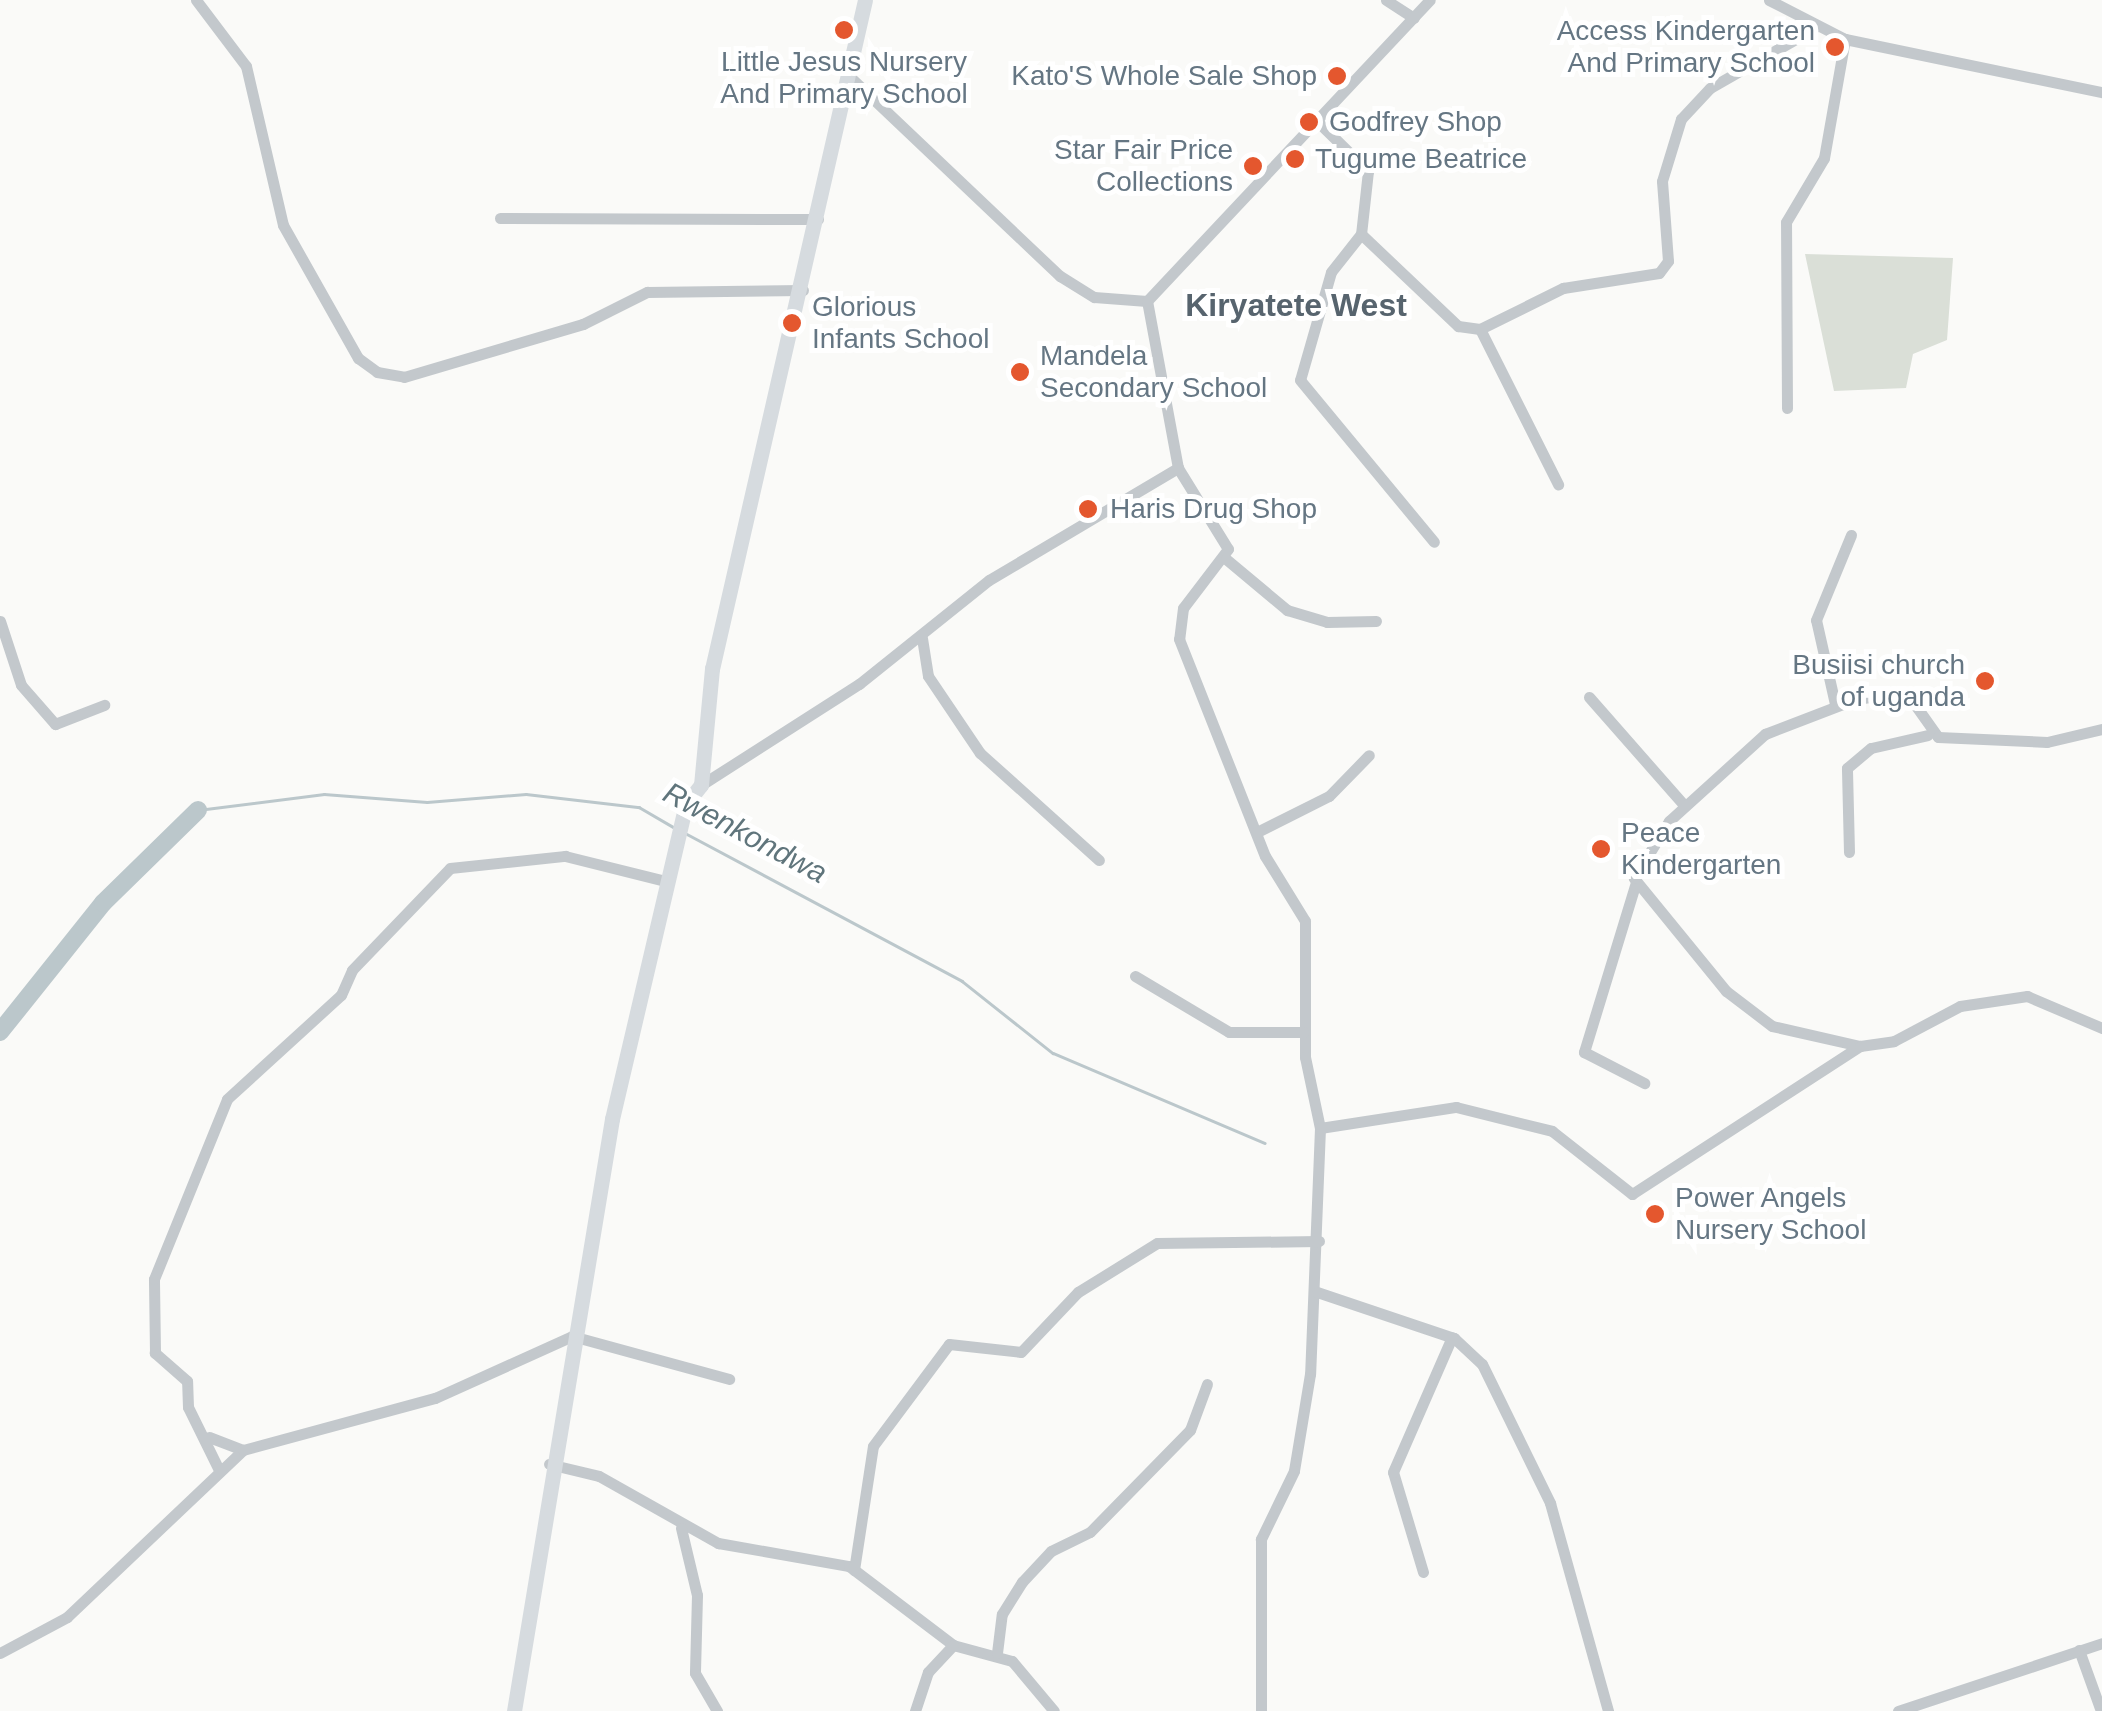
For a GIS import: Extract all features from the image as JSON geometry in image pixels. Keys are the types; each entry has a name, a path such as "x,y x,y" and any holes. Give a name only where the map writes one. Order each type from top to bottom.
{"street":[{"path":"196,0 246,66 284,225 358,358 377,372 404,377 583,324 647,292 803,290"},
{"path":"701,785 712,669 803,290 865,0"},
{"path":"1386,0 1414,18"},
{"path":"1147,301 1430,0"},
{"path":"1769,0 1813,28 1845,39 2102,92"},
{"path":"1361,234 1458,326 1480,328 1564,288 1664,268 1662,181 1681,119 1710,88 1813,28"},
{"path":"1787,408 1786,222 1824,158 1845,39"},
{"path":"849,76 1079,290 1147,301"},
{"path":"1316,120 1368,171 1361,234 1331,272 1300,380 1434,542"},
{"path":"500,218 818,219"},
{"path":"1147,301 1178,468 1226,559 1286,610 1326,622 1376,621"},
{"path":"1480,328 1558,484"},
{"path":"514,1711 549,1464 572,1336 686,804 701,785 922,638 989,580 1178,468"},
{"path":"1836,704 1816,620 1851,535"},
{"path":"1226,559 1183,608 1179,638 1257,832 1305,921 1304,1032 1320,1128 1316,1292 1294,1471 1261,1539 1261,1711"},
{"path":"0,621 21,685 56,724 104,706"},
{"path":"922,638 928,676 980,753 1099,860"},
{"path":"1644,1084 1584,1052 1636,882 1637,864 1684,805 1765,734 1836,704 1906,692 1928,735"},
{"path":"1589,697 1684,805"},
{"path":"1850,852 1847,768 1871,748 1928,735 2047,742 2102,729"},
{"path":"1257,832 1329,796 1369,754"},
{"path":"218,1468 210,1437 188,1407 187,1381 155,1353 154,1279 227,1099 341,994 352,970 450,868 565,856 669,882"},
{"path":"1636,882 1742,1008 1786,1030 1860,1046"},
{"path":"1135,976 1229,1032 1304,1032"},
{"path":"1320,1128 1456,1107 1552,1132 1632,1194 1860,1046 2015,996 2102,1028"},
{"path":"854,1570 873,1446 949,1344 1020,1352 1078,1292 1158,1243 1319,1242"},
{"path":"1316,1292 1452,1338 1487,1373 1550,1503 1608,1711"},
{"path":"0,1653 67,1617 218,1468 243,1450 436,1398 572,1336 729,1379"},
{"path":"1423,1572 1393,1472 1452,1338"},
{"path":"997,1654 1002,1614 1022,1582 1051,1551 1090,1532 1190,1430 1207,1384"},
{"path":"210,1437 243,1450"},
{"path":"549,1464 599,1476 680,1528 854,1570 952,1645 997,1654 1054,1711"},
{"path":"680,1528 698,1595 695,1674 717,1711"},
{"path":"1898,1711 2102,1642"},
{"path":"915,1711 928,1672 952,1645"},
{"path":"2080,1650 2101,1711"}],"shaded area":[{"path":"1805,254 1953,258 1947,340 1913,354 1906,388 1834,391"}],"waterway":[{"name":"Rwenkondwa","path":"198,810 324,794 427,802 526,794 639,807 675,828"},
{"name":"Rwenkondwa","path":"0,1032 103,903 198,810"},
{"name":"Rwenkondwa","path":"687,834 962,981 1053,1053 1265,1143"}],"place":[{"name":"Little Jesus Nursery And Primary School","path":"844,30"},
{"name":"Access Kindergarten And Primary School","path":"1835,47"},
{"name":"Kato'S Whole Sale Shop","path":"1337,76"},
{"name":"Godfrey Shop","path":"1309,122"},
{"name":"Tugume Beatrice","path":"1295,159"},
{"name":"Star Fair Price Collections","path":"1253,166"},
{"name":"Glorious Infants School","path":"792,323"},
{"name":"Mandela Secondary School","path":"1020,372"},
{"name":"Haris Drug Shop","path":"1088,509"},
{"name":"Busiisi church of uganda","path":"1985,681"},
{"name":"Peace Kindergarten","path":"1601,849"},
{"name":"Power Angels Nursery School","path":"1655,1214"}],"district":[{"name":"Kiryatete West","path":"1296,305"}]}
